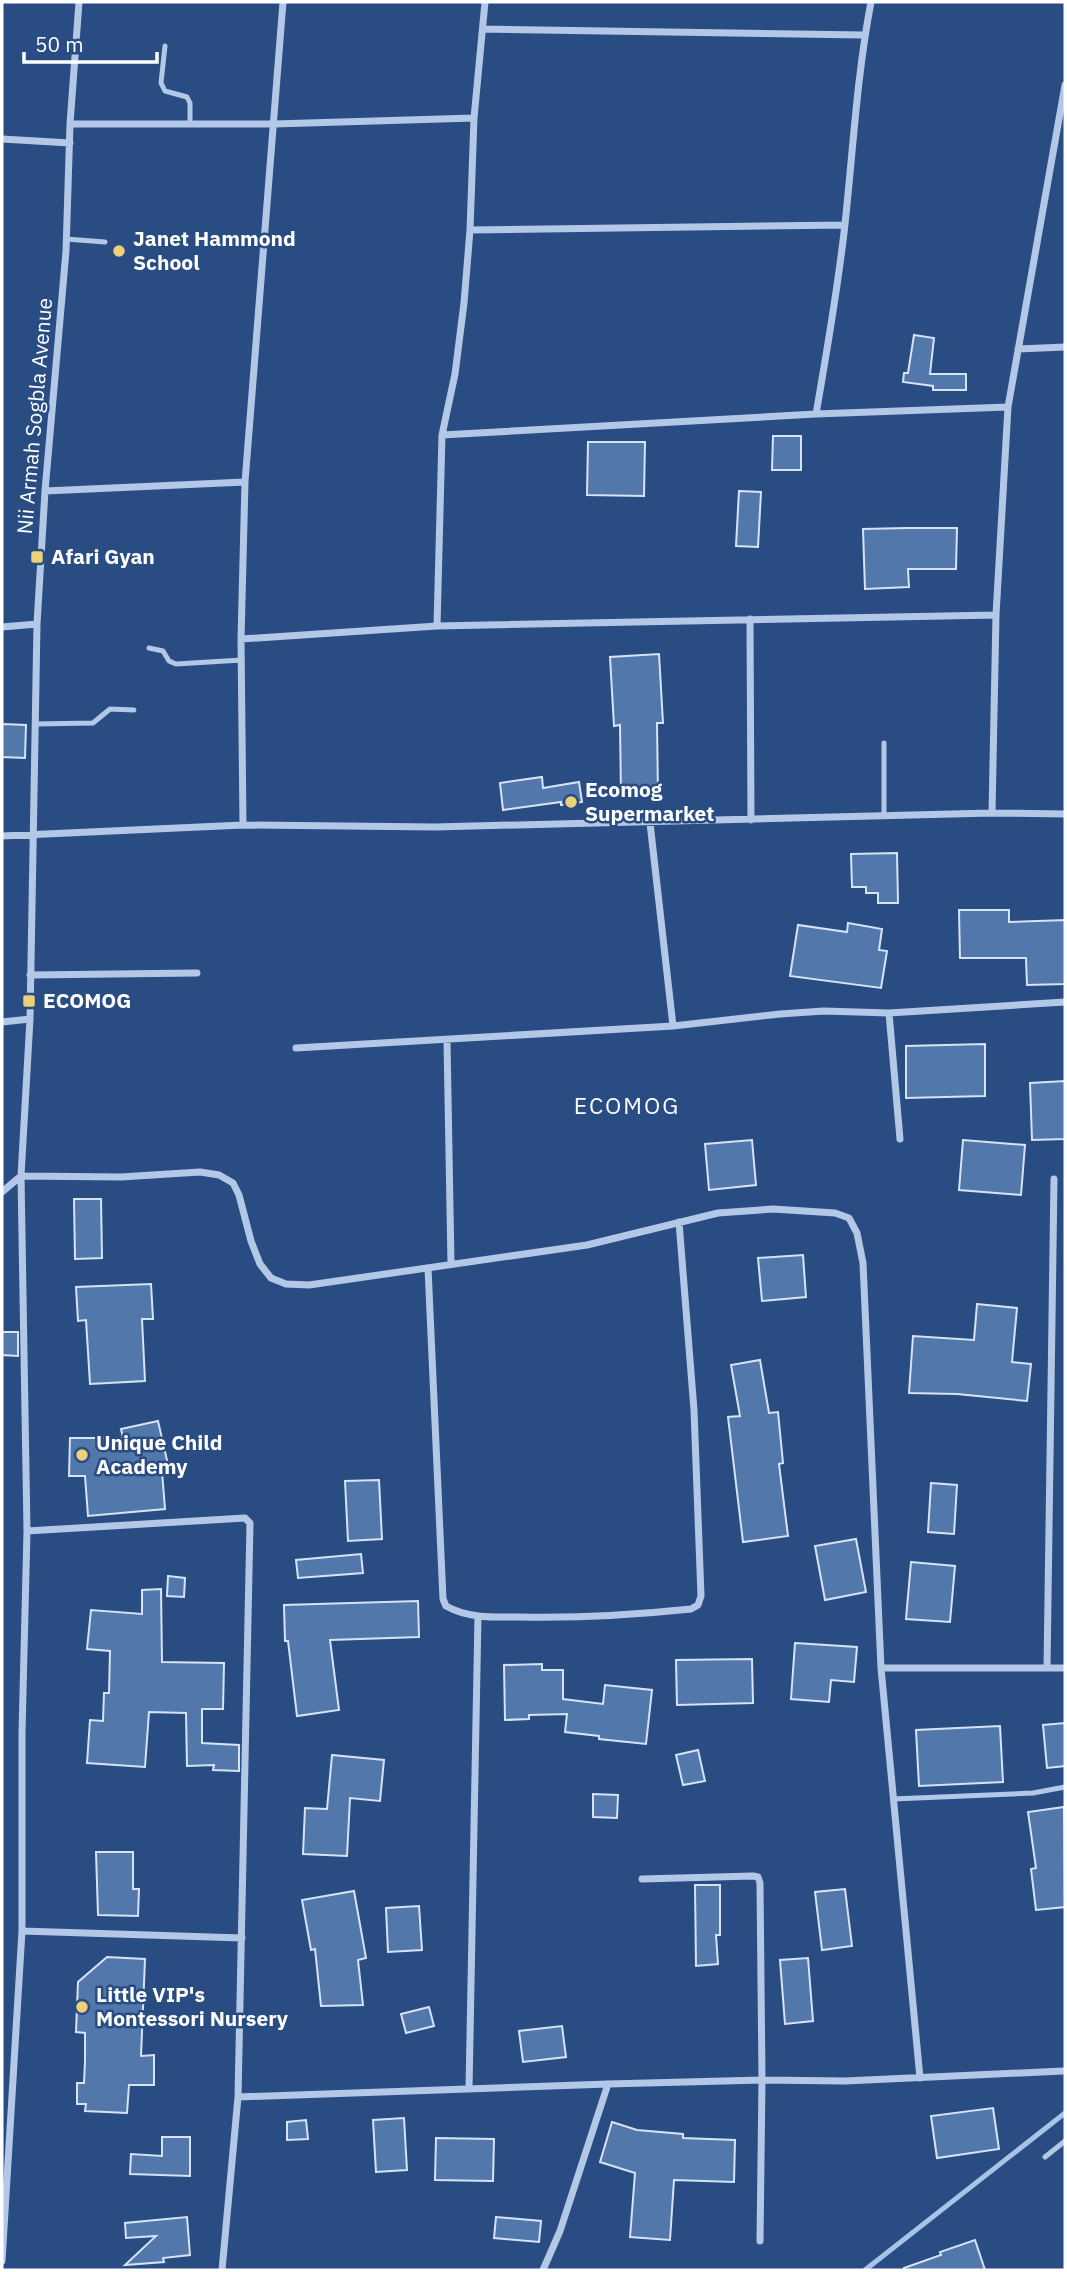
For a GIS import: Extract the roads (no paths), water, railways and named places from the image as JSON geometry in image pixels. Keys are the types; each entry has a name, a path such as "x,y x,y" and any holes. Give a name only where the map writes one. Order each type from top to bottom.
{"street":[{"name":"Nii Armah Sogbla Avenue","path":"2,2261 22,1931 22,1733 27,1531 21,1177 30,1019 37,624 66,239 70,124 79,2"},
{"path":"243,825 245,482 283,2"},
{"path":"437,626 442,435 455,374 464,303 474,118 485,2"},
{"path":"816,414 832,323 864,35 871,2"},
{"path":"482,29 864,35"},
{"path":"992,813 996,615 1008,407 1065,85"},
{"path":"70,124 274,124 474,118"},
{"path":"2,139 70,143"},
{"path":"470,230 845,225"},
{"path":"1018,349 1065,347"},
{"path":"442,435 816,414 1008,407"},
{"path":"45,491 245,482"},
{"path":"242,639 437,626 996,615"},
{"path":"750,619 751,820"},
{"path":"2,627 37,624"},
{"path":"2,836 243,825 435,827 992,813 1065,814"},
{"path":"650,823 673,1026"},
{"path":"30,975 197,973"},
{"path":"296,1048 673,1026 780,1014 889,1013 1065,1002"},
{"path":"889,1013 900,1139"},
{"path":"2,1022 30,1019"},
{"path":"447,1041 451,1264"},
{"path":"2,1192 21,1177 135,1176 200,1172 219,1175 233,1183 260,1264 271,1278 286,1284 309,1285 587,1245 718,1213 773,1209 812,1210 849,1218 857,1233 863,1263 881,1668 920,2078"},
{"path":"1047,1668 1054,1179"},
{"path":"428,1268 443,1599 446,1606 478,1616 612,1617 691,1609 698,1605 701,1596 694,1410 678,1223"},
{"path":"27,1531 244,1518 250,1523 238,2097 222,2270"},
{"path":"469,2088 478,1616"},
{"path":"881,1668 1065,1668"},
{"path":"642,1879 753,1876 758,1877 760,1883 760,2241"},
{"path":"22,1931 242,1938"},
{"path":"238,2097 608,2084 845,2081 1063,2071"},
{"path":"544,2270 560,2231 608,2084"}],"lane":[{"path":"165,47 162,83 166,91 187,97 190,103 190,124"},
{"path":"66,239 105,242"},
{"path":"149,648 163,651 169,661 176,664 242,660"},
{"path":"35,724 93,723 110,709 134,709"},
{"path":"884,743 884,816"},
{"path":"893,1799 1033,1793 1065,1787"},
{"path":"1045,2157 1065,2141"}],"waterway":[{"path":"865,2270 1065,2113"}],"place":[{"name":"Janet Hammond School","path":"119,251"},
{"name":"Afari Gyan","path":"37,557"},
{"name":"Ecomog Supermarket","path":"571,802"},
{"name":"ECOMOG","path":"29,1001"},
{"name":"Unique Child Academy","path":"82,1455"},
{"name":"Little VIP's Montessori Nursery","path":"82,2007"}],"district":[{"name":"ECOMOG","path":"627,1106"}]}
